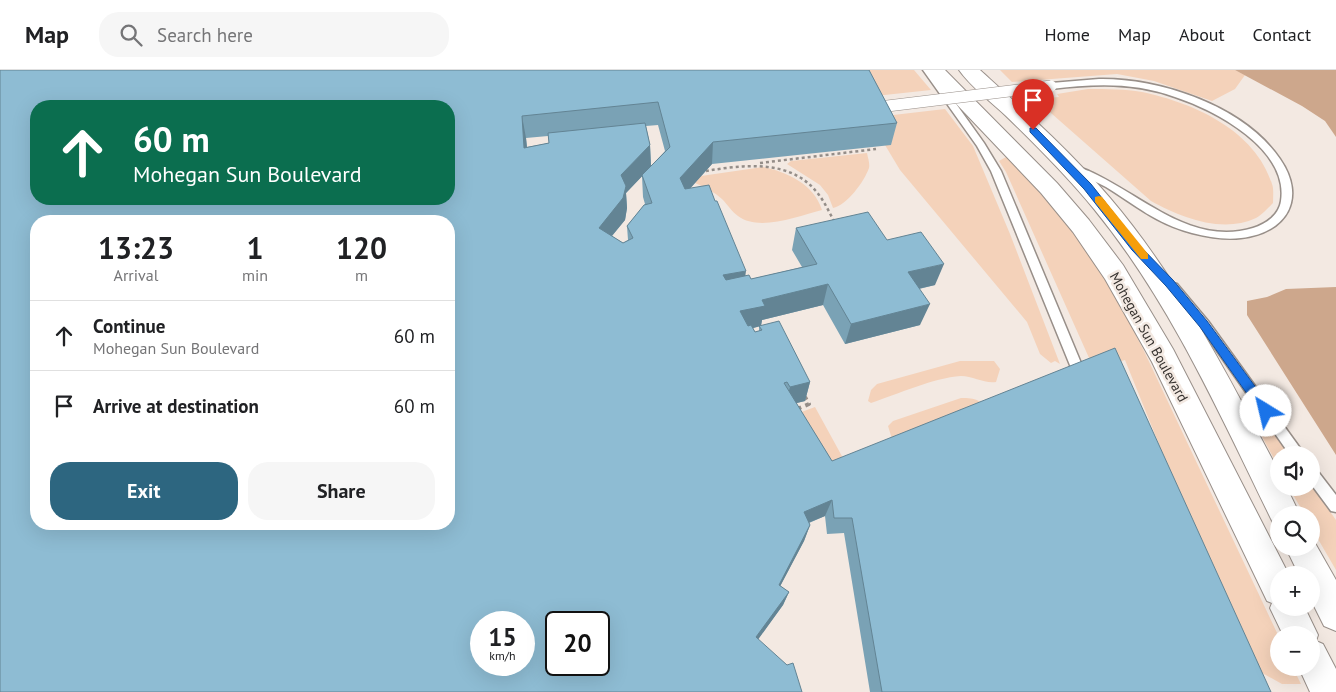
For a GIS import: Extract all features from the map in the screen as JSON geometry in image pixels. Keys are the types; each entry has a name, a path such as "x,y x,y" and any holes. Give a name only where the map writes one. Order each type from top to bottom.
{"main road":[{"name":"Mohegan Sun Boulevard","path":"934,70 1049,188 1081,226 1114,272 1162,357 1270,572"},
{"path":"969,70 1071,168 1136,248 1190,334 1280,506"},
{"path":"1306,556 1336,614"},
{"path":"1320,674 1329,692"}],"lane":[{"path":"927,70 981,145 996,171 1080,375"},
{"path":"871,108 1051,86 1098,82 1140,85 1178,96 1215,112 1244,129 1273,156 1285,175 1288,187 1288,201 1279,218 1260,230 1239,235 1205,232 1172,222 1140,206 1107,183 1071,168"},
{"path":"1136,248 1204,324 1292,446"},
{"path":"1320,485 1336,506"}],"path":[{"path":"706,171 876,149"},
{"path":"747,165 762,165 776,168 808,183 820,196 835,223"},
{"path":"789,412 809,404 805,396"}],"shaded area":[{"path":"852,70 914,70 931,90 866,97"},
{"path":"1000,70 1235,70 1245,75 1235,89 1212,101 1154,81 1117,74 1012,82"},
{"path":"1235,70 1336,70 1336,137 1325,121 1302,106"},
{"path":"1088,89 1129,90 1162,97 1182,103 1220,122 1252,148 1264,165 1273,186 1273,203 1256,218 1243,223 1215,224 1188,218 1151,201 1035,99 1059,97 1057,94"},
{"path":"945,109 973,146 1010,234 1060,364 1055,361 1051,363 1040,354 1027,322 900,170 885,145 876,117"},
{"path":"867,153 869,166 867,174 849,198 833,208 828,195 820,185 787,164 791,161"},
{"path":"1006,157 1012,159 1080,241 1112,289 1144,351 1274,626 1270,626 1270,676 1297,676 1301,684 1282,684 1248,665 1125,360 1094,369 1006,172 999,161"},
{"path":"763,167 781,172 806,186 813,193 822,210 767,223 747,221 736,214 716,194 695,183 701,176"},
{"path":"1336,287 1336,455 1247,315 1247,301 1267,297 1286,289"},
{"path":"960,361 994,361 1000,369 996,382 988,382 965,376 950,377 871,403 868,401 871,390 877,384"},
{"path":"961,398 978,400 991,411 892,439 888,426 893,421"},
{"path":"815,407 849,469 834,474 796,414"},
{"path":"1271,430 1283,446 1270,446 1270,451 1259,431"},
{"path":"1294,496 1319,496 1336,520 1336,570 1320,542 1320,506 1300,506"}],"building":[{"path":"0,70 869,70 897,123 713,142 680,178 685,189 709,185 715,201 717,201 746,271 723,275 726,280 749,275 751,279 817,264 796,228 868,212 887,240 921,232 944,264 908,272 930,304 851,324 828,284 762,300 765,306 740,311 748,326 751,325 755,332 762,330 759,326 779,321 810,382 790,387 787,382 784,383 832,461 1115,348 1271,692 882,692 852,518 834,518 832,500 804,512 810,525 779,585 789,592 756,637 787,665 793,663 802,692 0,692","holes":["658,102 670,147 642,175 652,203 644,205 627,226 633,238 623,243 599,228 623,198 626,186 621,175 650,145 645,123 548,133 549,143 524,148 522,116"]}],"slow traffic":[{"path":"1099,200 1144,257"}],"route":[{"path":"1033,130 1088,186 1136,248 1204,324 1266,411"}]}
